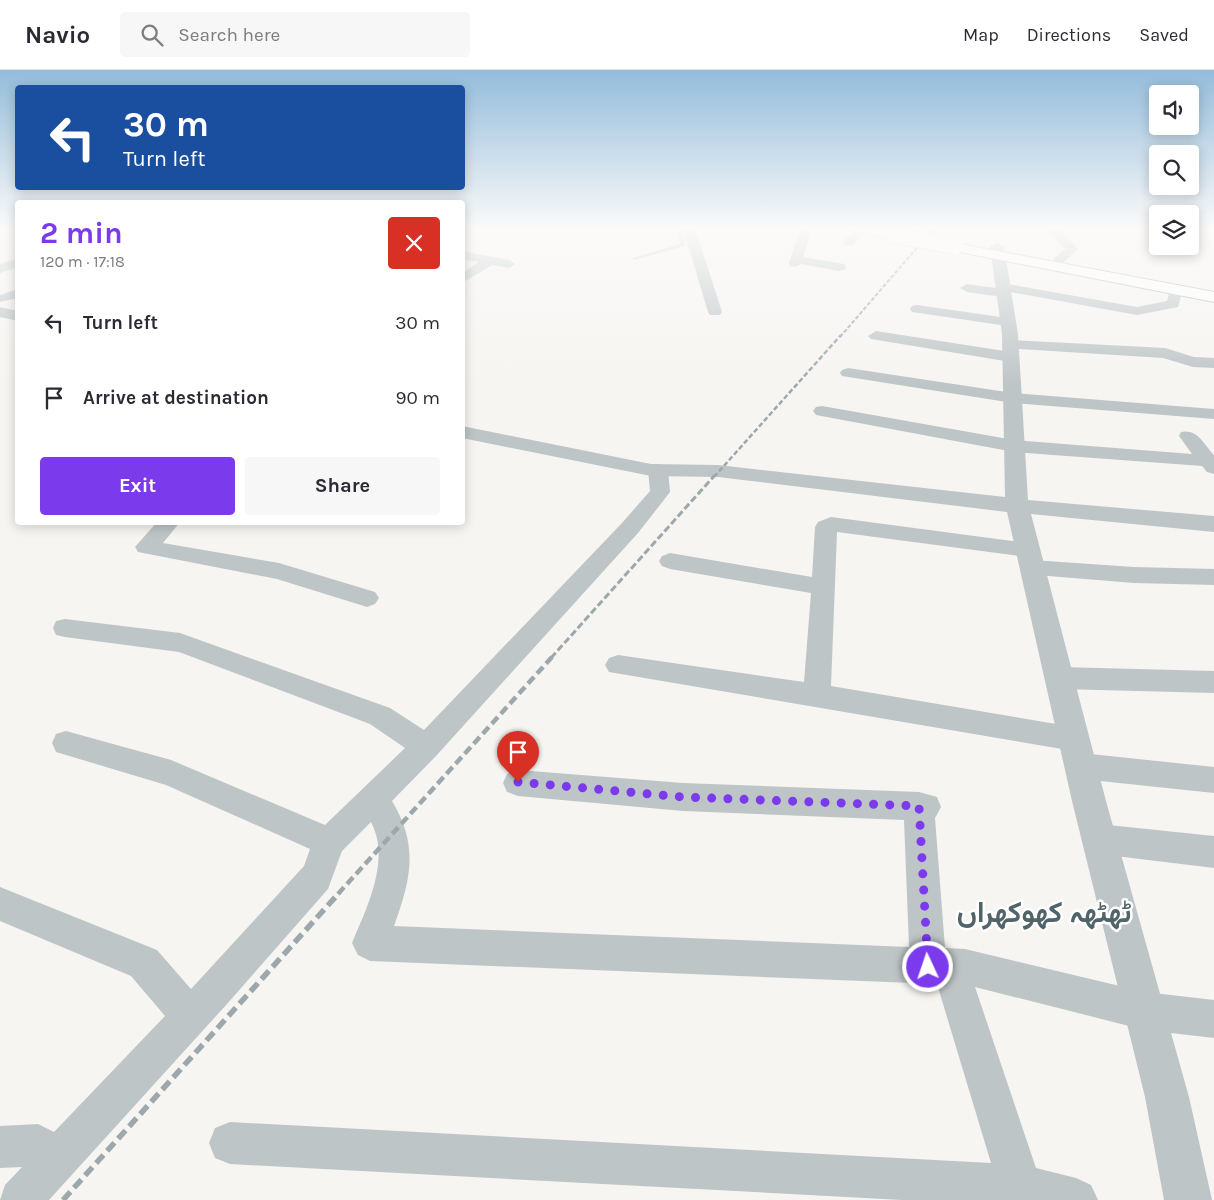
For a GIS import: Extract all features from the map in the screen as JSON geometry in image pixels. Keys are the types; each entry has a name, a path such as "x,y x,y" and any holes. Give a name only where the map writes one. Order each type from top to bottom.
{"highway":[{"path":"1134,281 1214,297"},
{"path":"1179,281 1214,287"}],"street":[{"path":"705,281 715,312"},
{"path":"1002,281 1010,341 1017,506 1099,839 1167,1096 1188,1200"},
{"path":"967,288 1003,290 1137,311 1173,304 1176,290"},
{"path":"15,295 2,305 15,314"},
{"path":"917,309 1010,341"},
{"path":"876,336 1010,341 1156,352 1193,362 1214,363"},
{"path":"848,373 1013,398 1214,414"},
{"path":"822,411 1014,446 1212,463"},
{"path":"465,433 658,470 718,471 1017,506 1214,524"},
{"path":"1188,436 1212,463"},
{"path":"20,1200 316,876 329,842 426,747 630,528 660,492 658,470"},
{"path":"817,695 826,527 831,524 1134,575 1214,577"},
{"path":"167,525 146,547 279,571 367,598"},
{"path":"670,561 823,587"},
{"path":"65,628 180,643 231,660 380,716 426,747"},
{"path":"618,665 817,695 1078,753 1214,780"},
{"path":"1060,678 1214,682"},
{"path":"66,743 171,773 329,842"},
{"path":"518,782 683,797 922,806 939,967 1020,1186"},
{"path":"374,798 392,834 396,858 387,898 370,943 965,967 1144,1011 1214,1019"},
{"path":"1099,839 1214,852"},
{"path":"0,904 144,963 190,1016"},
{"path":"230,1143 779,1171 1020,1186 1076,1200"},
{"path":"0,1148 38,1146 54,1164"}],"railway":[{"path":"840,337 889,281"},
{"path":"714,477 841,335"},
{"path":"551,658 715,475"},
{"path":"338,894 552,657"},
{"path":"63,1200 339,893"}],"district":[{"name":"ٹھٹھہ کھوکھراں","path":"1044,912"}],"route":[{"path":"518,782 683,797 919,806 928,967"}]}
